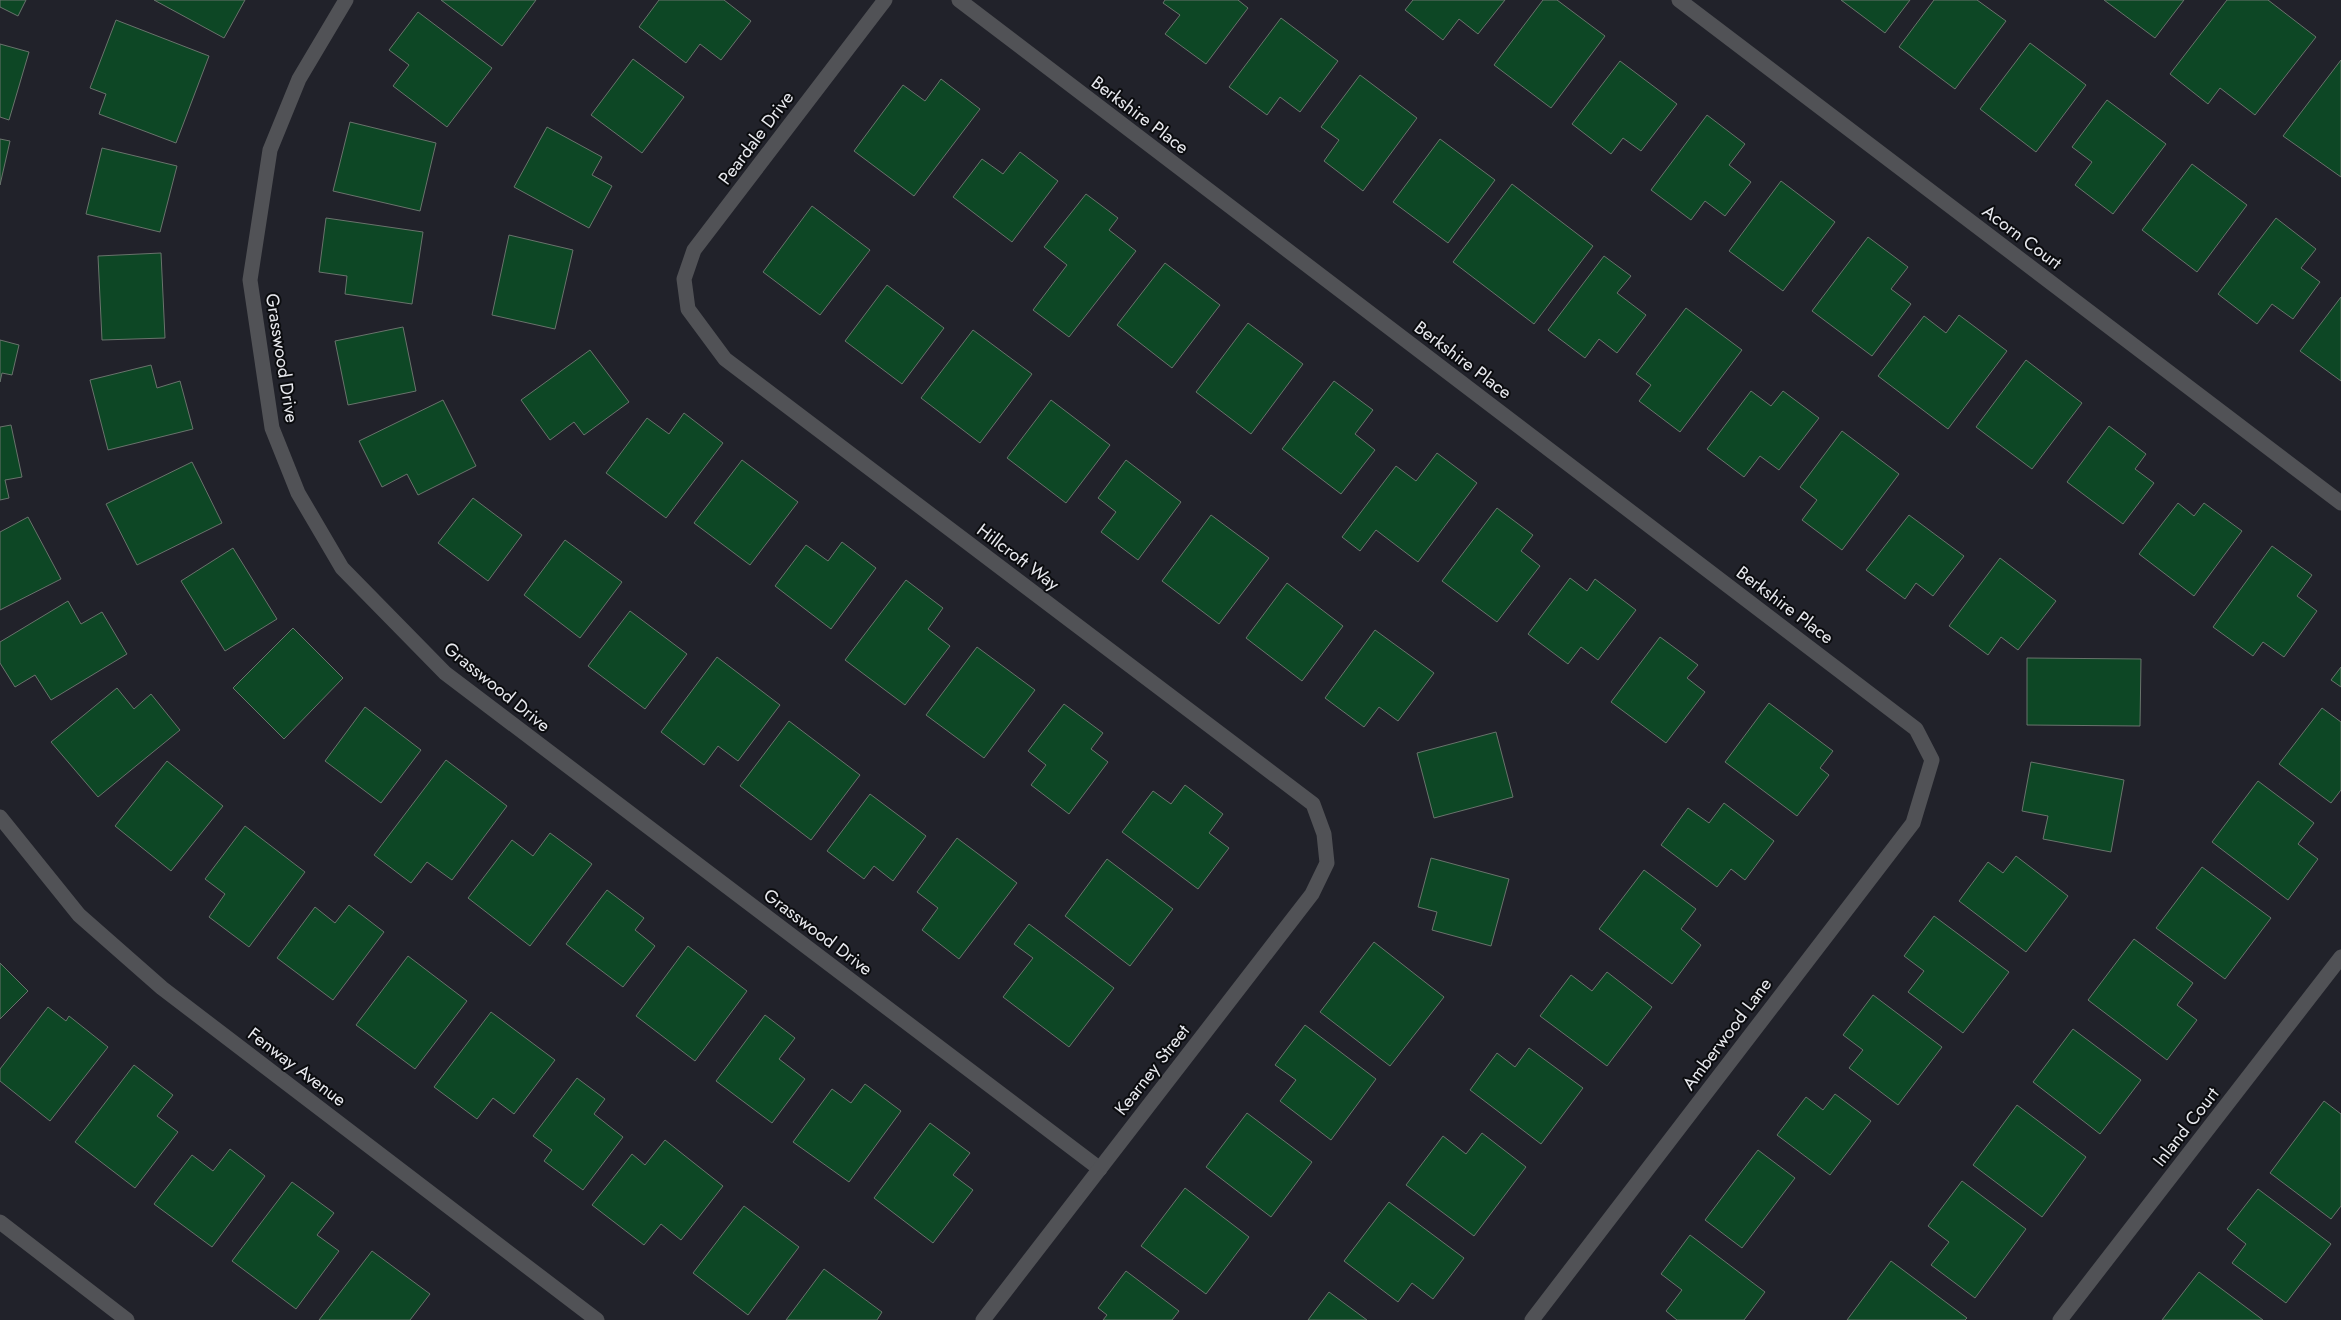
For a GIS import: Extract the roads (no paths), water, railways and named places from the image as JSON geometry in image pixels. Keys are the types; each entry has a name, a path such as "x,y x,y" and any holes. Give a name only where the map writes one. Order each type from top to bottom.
{"street":[{"name":"Grasswood Drive","path":"346,0 299,78 270,150 250,280 272,428 298,493 342,568 445,673 1100,1168"},
{"name":"Peardale Drive","path":"688,309 684,279 694,250 885,0"},
{"name":"Berkshire Place","path":"959,0 1916,729 1932,760"},
{"name":"Acorn Court","path":"1679,0 2341,504"},
{"name":"Hillcroft Way","path":"688,309 724,359 1313,804 1324,834"},
{"name":"Amberwood Lane","path":"1532,1320 1913,823 1932,760"},
{"name":"Fenway Avenue","path":"0,817 79,915 162,988 596,1320"},
{"name":"Kearney Street","path":"983,1320 1312,894 1327,863 1324,834"},
{"name":"Inland Court","path":"2060,1320 2341,957"},
{"path":"0,1222 127,1320"}]}
